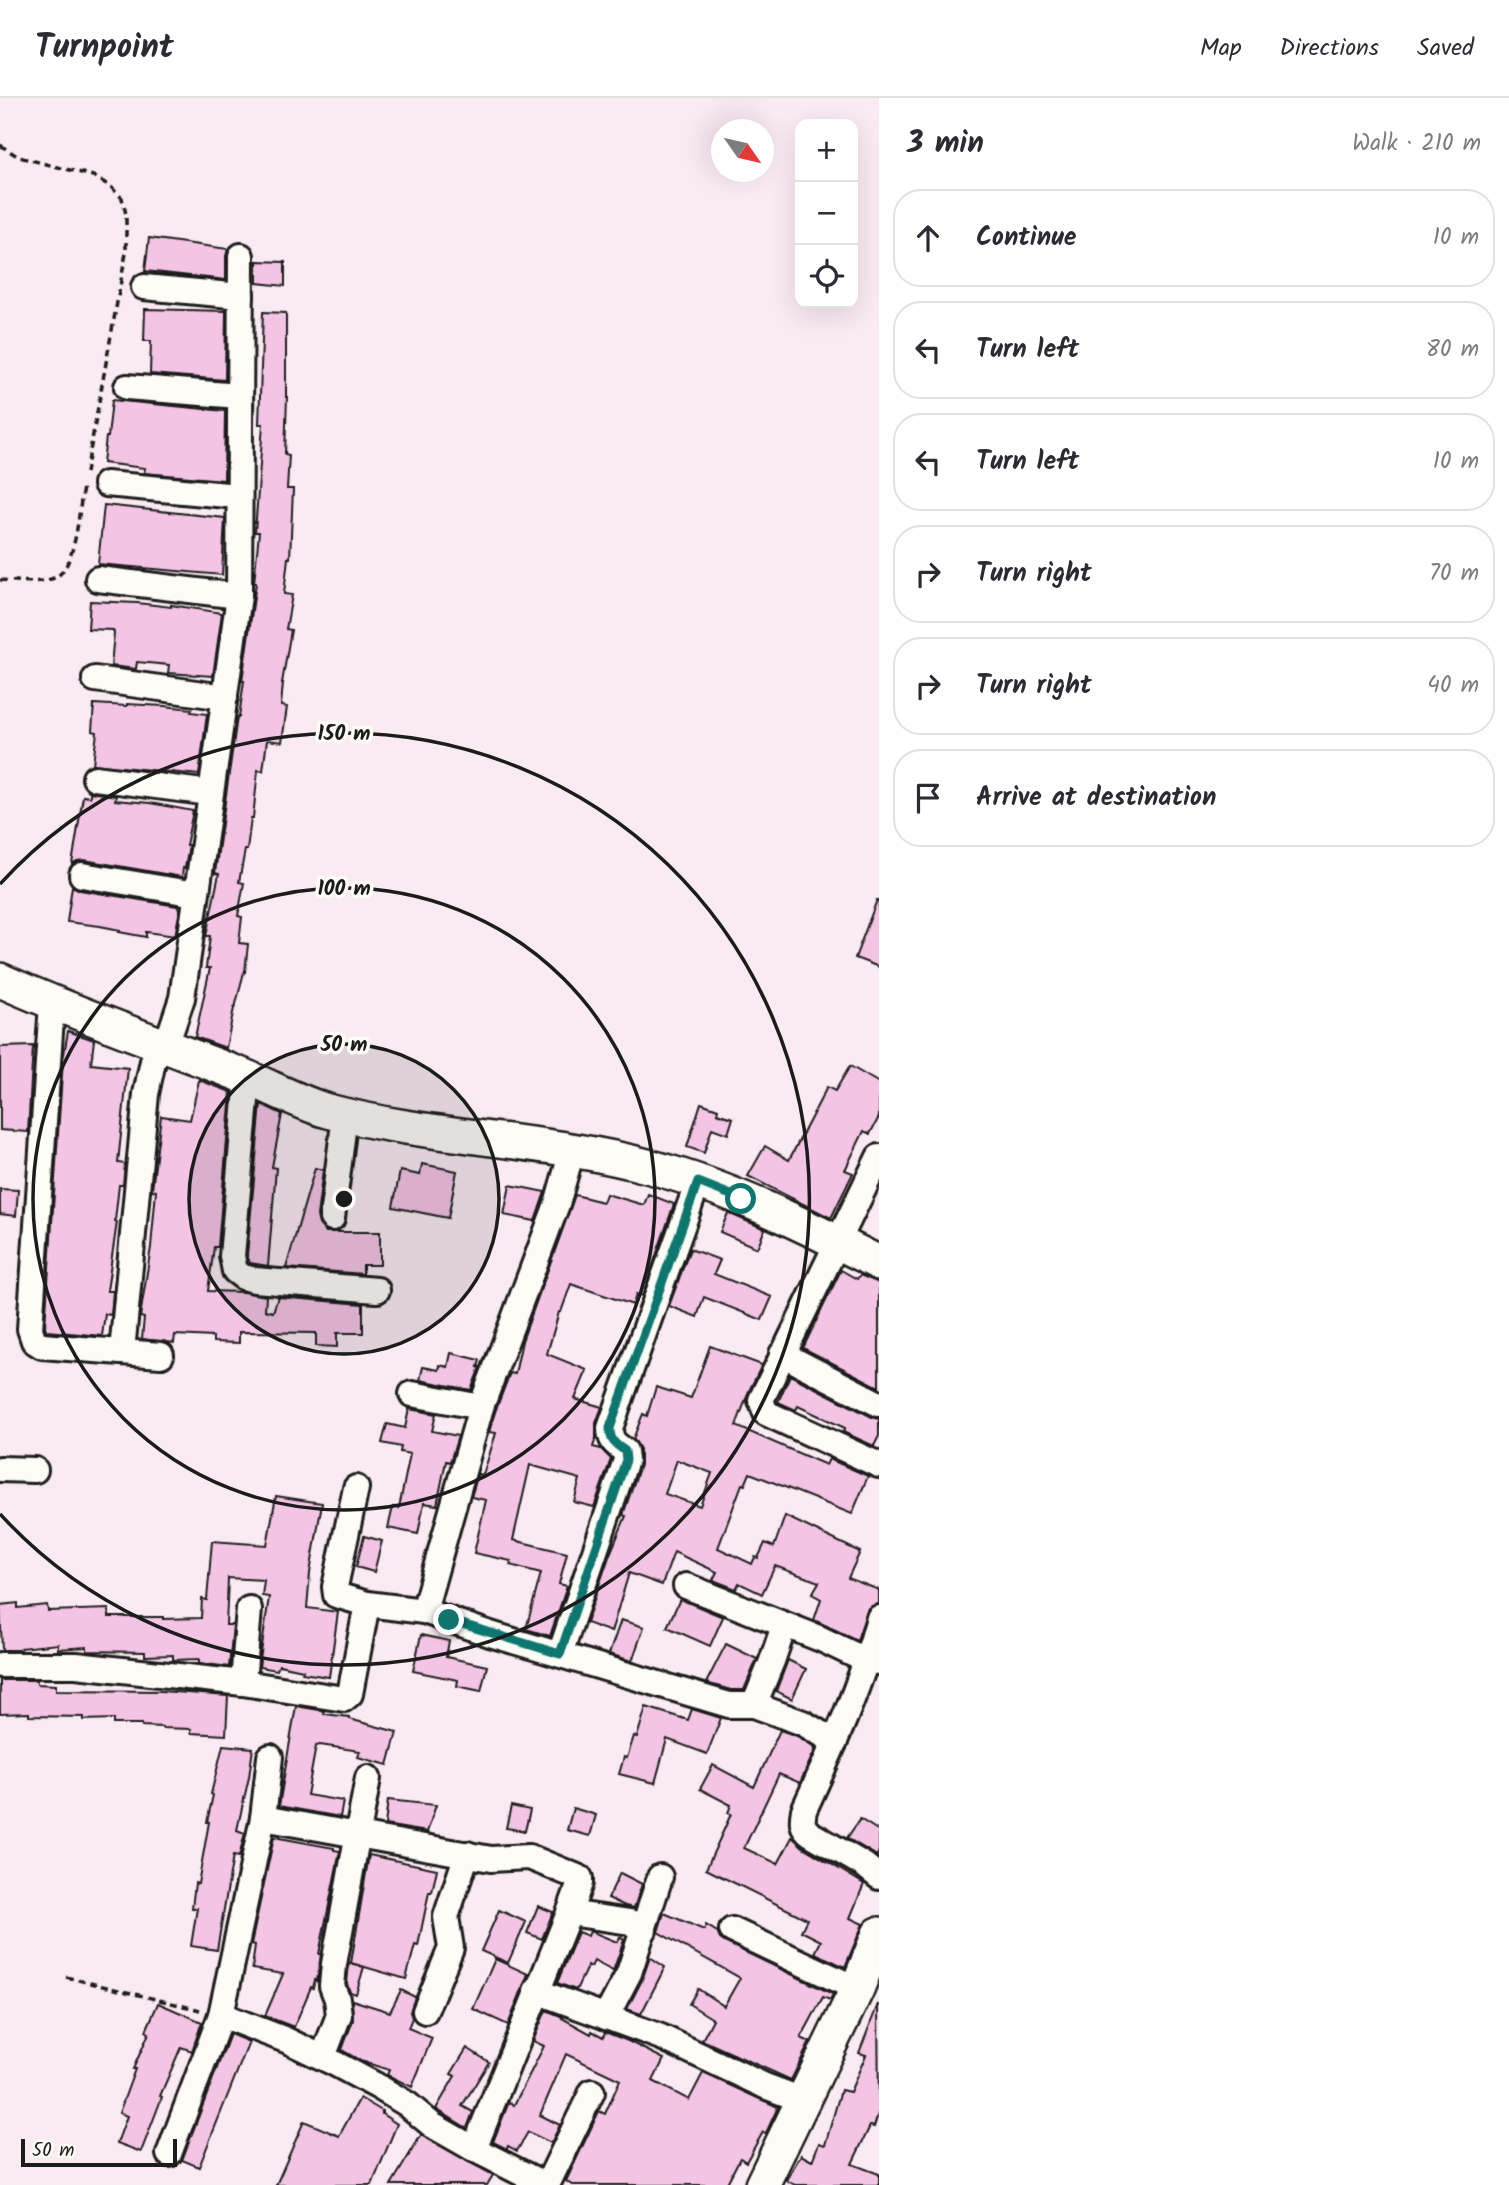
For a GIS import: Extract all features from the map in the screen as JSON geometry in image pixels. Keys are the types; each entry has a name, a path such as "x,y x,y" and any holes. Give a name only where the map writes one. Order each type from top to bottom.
{"street":[{"path":"122,1352 150,1068 178,1013 239,596 241,256"},
{"path":"144,287 241,296"},
{"path":"127,387 239,396"},
{"path":"106,484 238,496"},
{"path":"98,579 239,596"},
{"path":"94,679 225,696"},
{"path":"95,778 210,793"},
{"path":"82,875 196,894"},
{"path":"0,980 52,1003 248,1078 304,1103 345,1115 404,1127 572,1151 650,1167 698,1182 879,1263"},
{"path":"52,1003 31,1336 42,1346 161,1355"},
{"path":"248,1078 232,1256 235,1271 243,1277 268,1282 377,1290"},
{"path":"332,1218 345,1115"},
{"path":"424,1611 481,1407 557,1204 572,1151"},
{"path":"879,1157 761,1400 766,1413 879,1465"},
{"path":"560,1654 626,1460 625,1451 610,1437 610,1428 698,1182"},
{"path":"782,1354 879,1404"},
{"path":"412,1394 481,1407"},
{"path":"0,1469 35,1470"},
{"path":"356,1488 334,1592 338,1597 424,1611 490,1634 729,1705 754,1705 803,1723 835,1742"},
{"path":"686,1586 873,1662"},
{"path":"0,1665 76,1665 243,1683 344,1699 348,1698 368,1604"},
{"path":"243,1683 249,1609"},
{"path":"879,1618 873,1662 804,1810 803,1825 811,1834 864,1865 879,1877"},
{"path":"754,1705 784,1626"},
{"path":"169,2154 221,2015 263,1818 270,1757"},
{"path":"323,2057 339,2015 332,1986 334,1964 368,1778"},
{"path":"263,1818 491,1858 529,1857 580,1878 569,1913 474,2149"},
{"path":"425,2011 451,1948 446,1917 467,1854"},
{"path":"606,2017 629,1973 660,1877"},
{"path":"569,1913 630,1922 644,1930"},
{"path":"732,1930 858,1989"},
{"path":"762,2185 858,1989 879,1934"},
{"path":"536,1991 661,2037 765,2086 805,2101"},
{"path":"221,2015 323,2057 387,2092 407,2104 432,2125 474,2149 501,2175 546,2185 592,2092"}],"path":[{"path":"0,145 19,157 93,177 110,186 122,198 127,233 126,253 70,560 57,578 34,581 0,580"},
{"path":"66,1978 221,2015"}],"building":[{"path":"149,238 228,249 226,280 145,271"},
{"path":"257,261 285,262 285,286 257,283"},
{"path":"145,309 226,311 225,380 150,374 151,341 144,341"},
{"path":"263,312 286,313 285,454 289,455 287,489 293,489 290,558 284,594 292,595 286,629 291,630 282,683 281,706 287,707 282,742 267,740 263,771 258,770 253,818 239,882 244,883 238,916 242,917 239,943 248,944 245,972 226,1048 195,1037 210,968 206,968 210,936 206,936 219,874 215,873 256,583 259,532 255,532 263,424 259,424"},
{"path":"112,400 225,411 224,480 144,473 145,468 103,463"},
{"path":"104,505 225,518 222,575 98,564"},
{"path":"90,601 171,605 222,613 213,676 168,673 169,665 137,662 136,669 111,666 114,633 113,630 88,629"},
{"path":"94,704 164,706 192,709 191,712 207,714 199,775 93,764 97,732 92,731"},
{"path":"90,792 116,796 115,800 193,811 182,877 84,860 72,864 83,796 90,797"},
{"path":"72,886 80,890 177,906 180,909 175,936 146,932 146,937 100,926 67,922"},
{"path":"877,900 879,901 879,967 855,958"},
{"path":"68,1031 94,1040 91,1064 128,1068 118,1163 125,1164 123,1185 119,1185 117,1222 107,1291 113,1291 111,1315 105,1314 102,1336 47,1331 45,1327 63,1060"},
{"path":"33,1046 28,1132 0,1130 0,1047"},
{"path":"850,1066 879,1083 879,1117 870,1134 864,1131 845,1170 853,1173 831,1218 748,1176 765,1146 789,1160 827,1087 835,1091"},
{"path":"199,1080 231,1092 218,1247 214,1247 208,1291 266,1296 265,1310 273,1312 278,1297 363,1304 363,1333 337,1333 337,1347 316,1346 316,1333 239,1332 239,1343 213,1342 213,1337 175,1335 174,1343 142,1339 144,1318 140,1317 151,1247 156,1191 152,1190 161,1116 190,1120"},
{"path":"701,1103 718,1109 717,1113 733,1118 728,1134 712,1128 704,1153 687,1147"},
{"path":"261,1104 282,1114 272,1167 276,1168 268,1266 250,1263 247,1255"},
{"path":"422,1164 457,1171 448,1218 393,1207 400,1171 420,1175"},
{"path":"315,1168 323,1170 317,1216 319,1224 326,1232 380,1232 380,1265 363,1265 363,1274 286,1268"},
{"path":"510,1185 545,1192 535,1221 504,1215"},
{"path":"0,1189 18,1190 16,1216 0,1214"},
{"path":"606,1194 644,1205 648,1194 674,1204 642,1296 636,1294 633,1305 571,1284 559,1312 547,1354 587,1370 575,1399 602,1407 596,1423 593,1447 601,1449 611,1459 594,1507 574,1502 580,1479 530,1465 513,1540 567,1553 559,1584 567,1586 550,1636 526,1629 541,1573 510,1565 511,1561 474,1553 486,1500 471,1497 478,1474 483,1475 496,1433 489,1432 495,1412 510,1373 515,1374 522,1341 575,1195 603,1202"},
{"path":"728,1213 765,1229 757,1248 720,1232"},
{"path":"690,1249 720,1260 714,1274 772,1297 762,1320 704,1297 697,1317 669,1306"},
{"path":"841,1270 857,1279 860,1275 879,1283 879,1387 803,1348"},
{"path":"710,1346 762,1365 736,1426 826,1465 829,1459 868,1476 852,1514 750,1473 745,1485 742,1484 718,1548 752,1564 765,1543 774,1547 785,1516 860,1552 848,1578 879,1590 879,1604 868,1608 857,1640 814,1620 821,1599 812,1594 819,1582 775,1566 762,1594 739,1583 736,1589 713,1580 717,1572 674,1552 662,1585 629,1573 611,1632 586,1623 626,1516 623,1515 640,1465 640,1449 633,1439 643,1414 647,1416 656,1387 691,1398","holes":["677,1460 712,1473 700,1506 665,1494"]},
{"path":"451,1353 480,1360 471,1390 420,1380 423,1367 439,1370 440,1365 448,1367"},
{"path":"790,1375 879,1419 879,1436 874,1446 843,1432 845,1428 798,1406 796,1410 778,1402"},
{"path":"409,1409 436,1414 432,1431 458,1436 450,1462 446,1461 437,1505 424,1503 418,1534 388,1528 393,1507 399,1508 410,1454 400,1452 401,1447 382,1443 387,1424 405,1428"},
{"path":"276,1496 322,1503 307,1608 338,1612 329,1677 302,1673 303,1670 279,1665 277,1670 259,1667 269,1597 262,1596 264,1580 228,1578 226,1625 233,1625 229,1667 199,1663 199,1659 173,1660 173,1655 145,1656 145,1652 87,1651 87,1647 58,1649 58,1644 2,1650 0,1605 18,1603 18,1608 47,1605 48,1611 109,1609 109,1617 201,1618 202,1599 207,1600 212,1541 267,1545"},
{"path":"364,1536 382,1541 374,1572 356,1567"},
{"path":"680,1599 723,1617 710,1646 667,1627"},
{"path":"621,1620 644,1627 632,1661 609,1654"},
{"path":"421,1635 449,1641 446,1657 487,1666 481,1691 457,1686 458,1680 413,1671"},
{"path":"726,1644 757,1659 744,1690 731,1690 706,1683"},
{"path":"788,1660 806,1669 792,1699 776,1691"},
{"path":"0,1680 37,1680 37,1684 56,1685 56,1690 161,1691 228,1696 226,1735 191,1733 191,1729 142,1724 114,1724 114,1719 84,1720 84,1717 29,1716 29,1713 0,1714"},
{"path":"296,1706 325,1711 324,1714 349,1717 397,1732 388,1765 358,1757 360,1751 316,1746 307,1795 343,1801 340,1817 279,1806"},
{"path":"646,1707 688,1720 692,1709 721,1718 707,1754 667,1739 655,1783 619,1774 634,1736 637,1737"},
{"path":"780,1730 797,1736 816,1748 800,1783 779,1774 744,1848 778,1864 792,1837 803,1847 864,1884 850,1918 863,1924 845,1967 815,1953 821,1941 801,1931 807,1919 706,1869 731,1814 728,1813 731,1805 700,1789 713,1765 754,1787"},
{"path":"223,1745 253,1748 237,1830 245,1833 239,1857 233,1856 217,1950 191,1946 197,1908 192,1908 209,1822 211,1794"},
{"path":"388,1800 436,1805 427,1832 385,1825"},
{"path":"511,1806 530,1810 525,1831 506,1828"},
{"path":"573,1808 596,1815 590,1836 567,1830"},
{"path":"860,1819 879,1831 877,1856 847,1838"},
{"path":"274,1837 340,1851 319,1954 317,1981 315,1980 313,1988 311,1987 294,2027 265,2016 283,1974 252,1969 255,1945 251,1944"},
{"path":"369,1855 437,1869 432,1892 429,1892 418,1946 415,1945 406,1979 351,1963"},
{"path":"620,1873 642,1884 634,1908 608,1898"},
{"path":"538,1906 553,1912 542,1939 527,1933"},
{"path":"499,1910 526,1922 508,1963 481,1951"},
{"path":"664,1913 704,1930 706,1925 717,1932 720,1939 726,1943 833,1994 830,2000 823,1997 801,2038 810,2042 791,2080 702,2040 713,2019 689,2004 698,1989 724,2006 740,1978 658,1932"},
{"path":"590,1931 617,1942 620,1937 624,1940 613,1971 594,1961 591,1967 588,1965 576,1990 557,1983 578,1932 588,1936"},
{"path":"650,1957 665,1967 641,2014 627,2009"},
{"path":"495,1959 528,1974 508,2025 473,2009"},
{"path":"349,1963 364,1967 356,1994 350,1992 347,1984"},
{"path":"401,1990 415,1997 408,2028 432,2038 412,2087 387,2075 389,2070 361,2061 342,2050 353,2020 352,2000 390,2012"},
{"path":"158,2003 202,2022 192,2051 181,2047 160,2096 162,2097 141,2152 117,2143 127,2116 119,2113"},
{"path":"878,2004 879,2111 874,2127 870,2126 852,2164 879,2174 879,2185 795,2185 786,2180 801,2155 812,2161 819,2143 825,2145 841,2090 850,2092 866,2055 859,2053"},
{"path":"546,2010 591,2034 592,2031 603,2037 605,2032 664,2059 653,2081 689,2100 703,2073 778,2107 766,2133 763,2132 746,2162 740,2158 726,2185 573,2185 566,2181 599,2111 605,2114 620,2080 566,2054 540,2115 560,2125 551,2143 528,2132 517,2151 493,2142 509,2102 514,2105 544,2046 533,2041"},
{"path":"230,2034 249,2042 199,2167 182,2160"},
{"path":"467,2048 489,2062 462,2106 473,2112 467,2128 436,2109 455,2076 451,2074"},
{"path":"360,2098 397,2124 372,2185 276,2185 304,2121 339,2136"},
{"path":"421,2135 493,2175 487,2185 391,2185"}],"route":[{"path":"449,1620 560,1654 626,1460 625,1451 610,1437 610,1428 698,1182 741,1199"}]}
